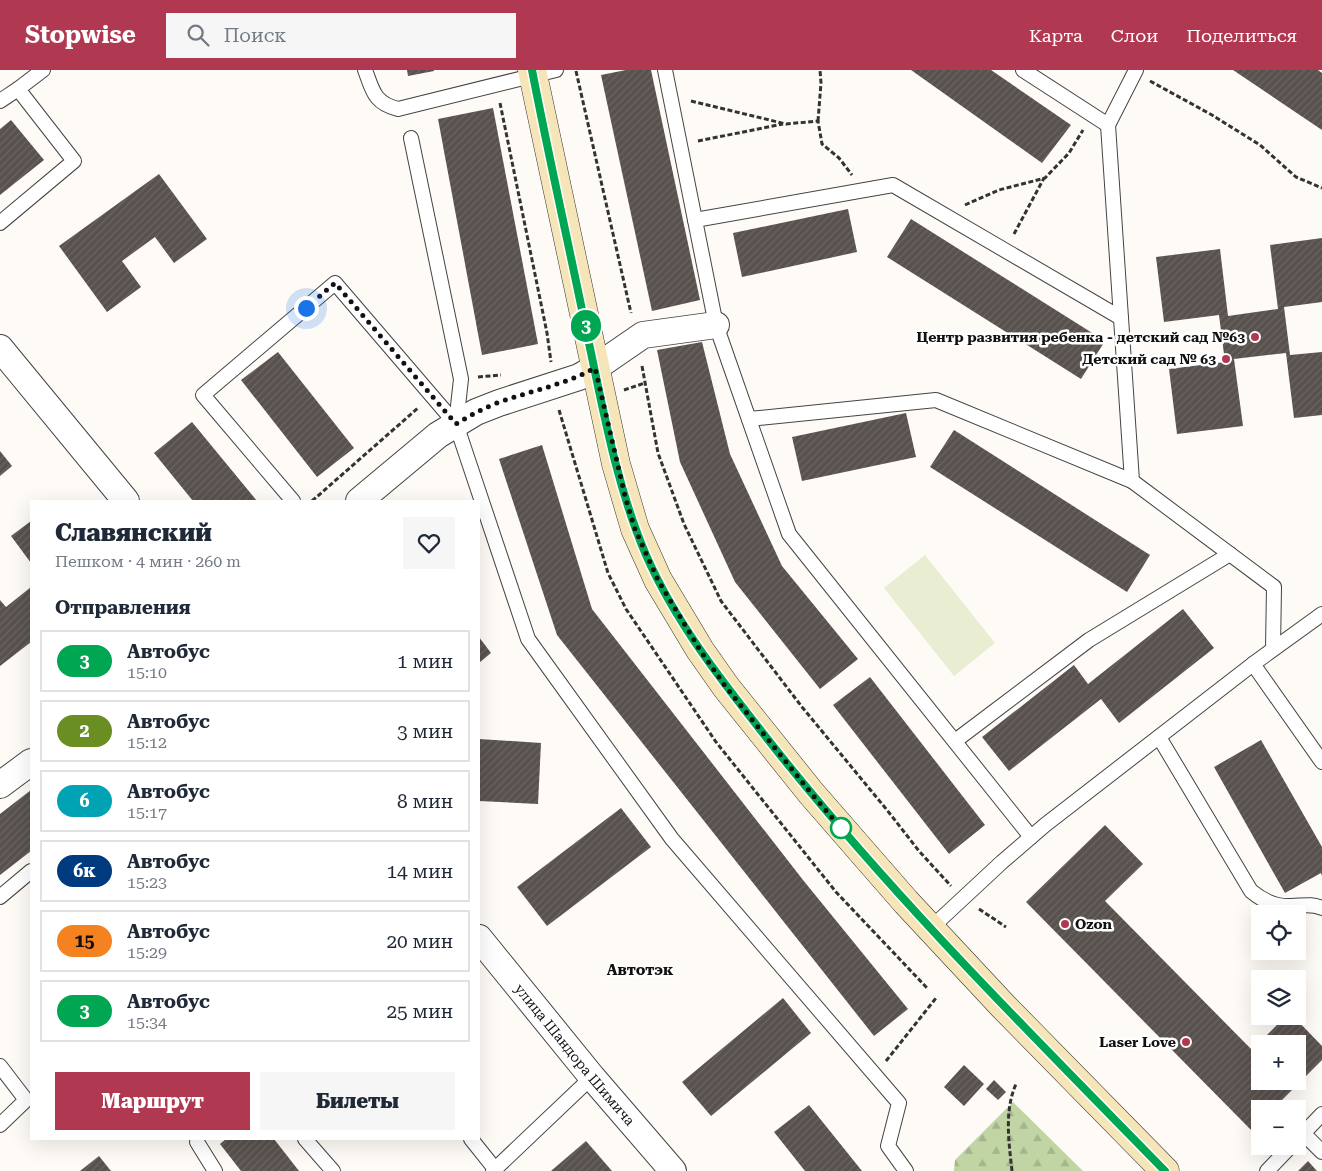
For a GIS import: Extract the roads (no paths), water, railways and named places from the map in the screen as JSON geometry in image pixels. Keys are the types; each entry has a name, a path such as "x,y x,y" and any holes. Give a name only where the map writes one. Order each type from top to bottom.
{"street":[{"path":"540,72 595,368 616,464 635,529 658,580 700,650 726,687 811,793 1003,1006 1165,1171"},
{"path":"360,500 438,434 476,412 568,381 595,368 643,335 716,325"},
{"path":"0,348 125,500"},
{"path":"0,785 30,763"},
{"name":"улица Шандора Шимича","path":"480,939 592,1077 673,1171"}],"lane":[{"path":"0,101 18,90 43,70"},
{"path":"365,70 378,99 386,106 398,109 540,72"},
{"path":"665,70 716,325 789,534 1031,837"},
{"path":"1023,70 1108,125"},
{"path":"1132,481 1108,125 1135,71"},
{"path":"0,223 74,161 18,90"},
{"path":"411,138 461,379 456,424"},
{"path":"696,220 893,185 1121,318"},
{"path":"292,500 203,395 335,283 456,424 528,639 672,839 899,1103 888,1146 906,1171"},
{"path":"749,419 936,400 1132,481 1274,587 1273,649"},
{"path":"954,741 1089,640 1230,554"},
{"path":"931,928 1031,837 1253,664 1322,614"},
{"path":"1253,664 1322,762"},
{"path":"1160,737 1251,891 1270,904 1282,906 1310,904 1322,908"},
{"path":"0,897 30,873"},
{"path":"0,1066 26,1100 0,1125"},
{"path":"472,1140 494,1170 592,1077"},
{"path":"1306,1130 1322,1114"},
{"path":"197,1140 215,1171"},
{"path":"306,1140 333,1171"},
{"path":"1306,1140 1322,1152"},
{"path":"1267,1171 1282,1155"}],"place":[{"name":"Центр развития ребенка - детский сад №63","path":"1255,337"},
{"name":"Детский сад № 63","path":"1226,359"},
{"name":"Ozon","path":"1065,924"},
{"name":"Laser Love","path":"1186,1042"}],"district":[{"name":"Автотэк","path":"640,970"}]}
